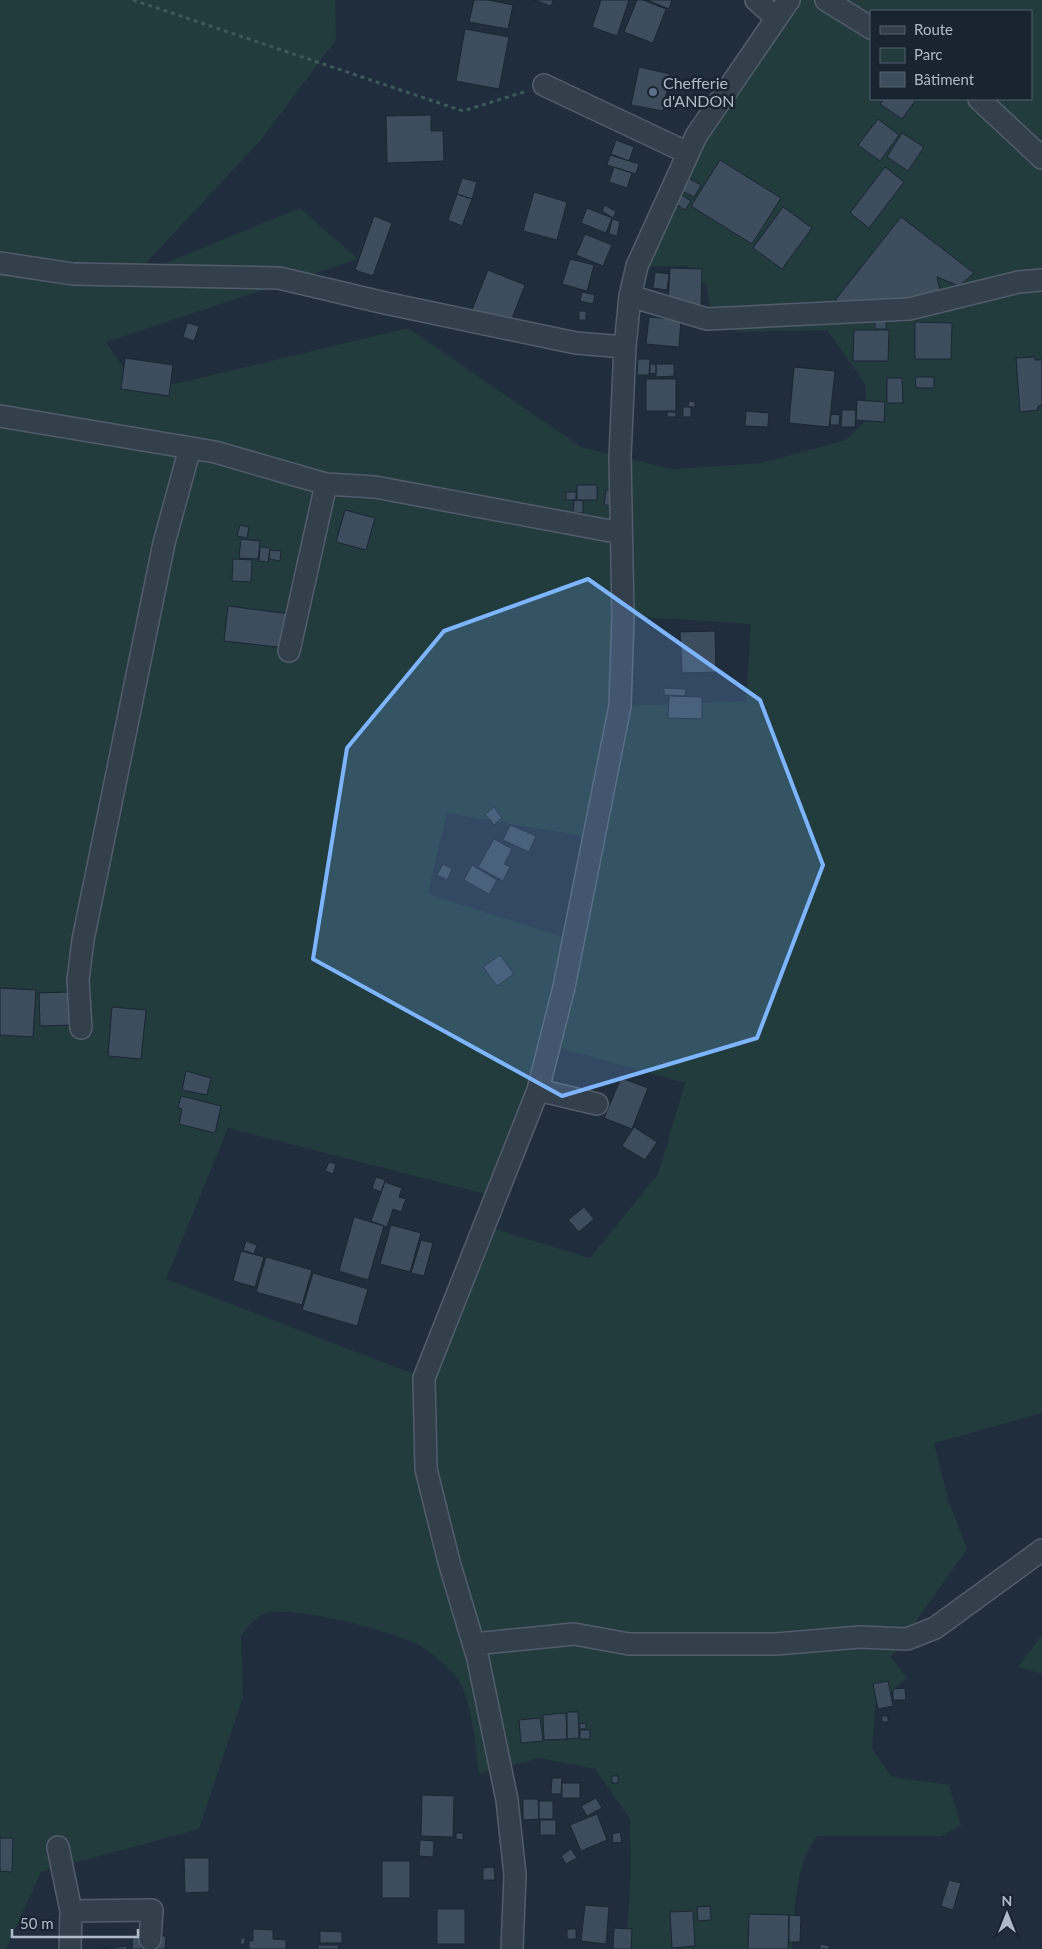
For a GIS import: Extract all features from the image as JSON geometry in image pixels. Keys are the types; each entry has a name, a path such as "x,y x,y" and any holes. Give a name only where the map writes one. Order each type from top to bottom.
{"street":[{"path":"756,0 776,18"},
{"path":"512,1949 514,1875 507,1800 474,1644 449,1562 426,1468 424,1378 538,1090 564,987 620,706 623,616 620,456 625,347 630,296 637,266 696,136 789,0"},
{"path":"826,0 870,27"},
{"path":"544,86 688,153"},
{"path":"980,100 1042,158"},
{"path":"0,264 73,274 279,278 385,303 576,343 625,347"},
{"path":"630,296 707,319 909,309 1019,282 1042,280"},
{"path":"0,416 215,452 326,484 376,487 622,533"},
{"path":"81,1028 78,980 83,940 164,543 190,448"},
{"path":"289,651 326,484"},
{"path":"538,1090 597,1104"},
{"path":"474,1644 574,1634 629,1644 776,1644 860,1637 907,1639 936,1628 1042,1550"},
{"path":"58,1847 71,1911 70,1949"},
{"path":"71,1911 152,1910 150,1939"}],"path":[{"path":"133,0 463,110 544,86"}],"highlighted area":[{"path":"588,579 760,700 823,865 757,1038 562,1096 313,959 347,748 444,631"}],"green space":[{"path":"0,0 335,0 336,40 261,140 134,276 300,208 358,259 106,342 141,392 408,328 581,447 672,469 761,463 846,440 868,418 865,384 827,330 739,332 711,319 707,287 687,266 637,266 696,136 797,0 1042,0 1042,1413 934,1443 949,1502 967,1549 891,1657 907,1678 875,1706 872,1749 892,1777 949,1785 961,1826 941,1836 818,1836 810,1847 800,1874 795,1905 792,1949 626,1949 631,1873 630,1819 595,1769 540,1758 479,1774 470,1712 463,1688 454,1674 426,1650 403,1638 364,1626 299,1613 266,1613 255,1619 241,1636 243,1697 199,1829 41,1872 6,1949 0,1949","holes":["624,616 751,624 746,701 621,706","447,813 593,838 573,940 428,894","549,1045 685,1083 658,1174 590,1258 485,1226 424,1378 166,1279 228,1128 497,1197"]},
{"path":"1042,1635 1042,1674 1018,1667"}],"building":[{"path":"474,0 488,0 513,5 508,29 469,22"},
{"path":"534,0 553,0 551,6"},
{"path":"601,0 629,0 617,36 592,27"},
{"path":"637,0 643,0 666,9 653,43 624,32"},
{"path":"647,0 672,0 669,9"},
{"path":"465,29 509,37 499,89 456,81"},
{"path":"639,67 670,74 663,111 631,105"},
{"path":"883,100 915,101 902,119 880,104"},
{"path":"431,115 431,131 443,131 444,161 387,163 386,116"},
{"path":"878,119 899,135 880,161 858,145"},
{"path":"902,133 924,147 908,171 887,157"},
{"path":"616,140 634,147 629,161 611,154"},
{"path":"610,155 639,164 636,174 607,165"},
{"path":"720,160 781,198 752,244 691,206"},
{"path":"614,167 632,173 627,188 609,182"},
{"path":"885,167 904,182 869,228 850,213"},
{"path":"686,177 701,185 694,197 680,190"},
{"path":"462,178 477,182 472,199 457,194"},
{"path":"534,192 567,202 557,240 523,231"},
{"path":"677,192 691,201 685,210 671,201"},
{"path":"457,194 472,199 462,226 448,220"},
{"path":"605,205 616,212 613,218 602,211"},
{"path":"783,207 812,228 782,269 753,248"},
{"path":"587,208 612,218 606,233 581,223"},
{"path":"374,216 392,223 373,276 355,270"},
{"path":"901,217 974,273 959,286 937,277 941,296 846,315 836,299"},
{"path":"612,219 620,221 617,236 609,234"},
{"path":"585,234 612,245 603,266 576,255"},
{"path":"570,259 594,265 587,291 562,284"},
{"path":"670,268 702,269 701,308 668,308"},
{"path":"488,270 525,285 509,326 471,312"},
{"path":"655,272 669,274 667,290 653,288"},
{"path":"582,292 595,295 593,304 580,301"},
{"path":"579,311 586,311 586,320 579,320"},
{"path":"649,317 681,320 679,347 646,344"},
{"path":"875,318 886,319 886,329 875,329"},
{"path":"915,322 952,323 951,359 915,359"},
{"path":"187,323 199,326 194,341 183,337"},
{"path":"854,330 889,330 888,361 853,361"},
{"path":"1035,357 1035,360 1042,360 1042,405 1038,406 1038,410 1020,412 1016,358"},
{"path":"125,358 173,365 169,396 121,389"},
{"path":"638,359 650,359 649,375 637,375"},
{"path":"650,364 656,364 656,374 650,373"},
{"path":"656,364 674,364 674,376 656,377"},
{"path":"794,367 835,371 829,427 789,423"},
{"path":"915,377 934,377 934,388 916,388"},
{"path":"887,378 902,378 903,403 887,403"},
{"path":"646,379 676,379 676,411 646,411"},
{"path":"857,400 885,402 884,422 856,420"},
{"path":"689,401 695,402 695,407 688,407"},
{"path":"683,407 691,407 691,417 683,417"},
{"path":"842,410 856,410 855,427 841,427"},
{"path":"746,411 769,413 768,427 745,426"},
{"path":"667,412 676,412 676,417 667,417"},
{"path":"831,414 840,415 839,425 830,425"},
{"path":"577,485 597,485 597,500 577,500"},
{"path":"606,490 615,491 613,506 604,505"},
{"path":"566,492 576,492 576,500 566,500"},
{"path":"574,500 583,501 583,513 573,513"},
{"path":"345,510 375,518 366,550 336,542"},
{"path":"240,525 249,527 247,538 237,536"},
{"path":"241,539 260,541 258,559 239,558"},
{"path":"260,547 270,548 268,562 259,561"},
{"path":"270,550 281,551 280,561 269,559"},
{"path":"233,559 252,560 251,582 232,581"},
{"path":"228,606 290,614 286,648 224,641"},
{"path":"715,631 716,672 682,673 680,632"},
{"path":"664,688 686,689 685,696 664,695"},
{"path":"669,696 702,697 702,719 668,718"},
{"path":"494,807 502,818 494,825 485,814"},
{"path":"510,825 536,836 529,852 503,840"},
{"path":"494,839 512,849 504,864 510,867 503,881 478,867"},
{"path":"443,864 452,869 447,880 437,875"},
{"path":"472,865 497,880 489,894 464,880"},
{"path":"500,955 514,974 497,986 483,967"},
{"path":"0,988 36,990 33,1037 0,1035"},
{"path":"70,992 71,1025 40,1026 39,993"},
{"path":"112,1007 146,1010 141,1059 108,1056"},
{"path":"186,1071 211,1078 207,1095 182,1090"},
{"path":"621,1078 648,1088 632,1129 604,1118"},
{"path":"181,1096 221,1106 215,1133 179,1124 182,1109 178,1108"},
{"path":"634,1127 657,1142 645,1160 622,1146"},
{"path":"329,1162 336,1164 333,1174 325,1171"},
{"path":"376,1177 385,1180 381,1192 372,1188"},
{"path":"385,1182 402,1188 399,1197 406,1199 401,1212 393,1209 387,1227 371,1221"},
{"path":"584,1207 594,1219 579,1232 568,1220"},
{"path":"354,1217 384,1226 368,1280 339,1271"},
{"path":"391,1225 421,1233 410,1272 380,1264"},
{"path":"421,1240 433,1243 424,1276 411,1273"},
{"path":"246,1241 257,1245 254,1254 243,1250"},
{"path":"241,1251 264,1257 255,1287 233,1281"},
{"path":"266,1257 312,1270 302,1305 256,1292"},
{"path":"313,1273 368,1289 357,1326 302,1310"},
{"path":"888,1681 893,1706 878,1709 873,1684"},
{"path":"905,1688 906,1700 893,1700 893,1689"},
{"path":"567,1712 578,1712 579,1738 567,1739"},
{"path":"566,1713 567,1739 544,1740 543,1715"},
{"path":"882,1716 888,1716 888,1722 882,1722"},
{"path":"540,1718 543,1741 521,1743 519,1720"},
{"path":"586,1723 586,1729 580,1729 579,1724"},
{"path":"580,1730 590,1730 590,1739 580,1739"},
{"path":"612,1776 618,1776 618,1783 612,1783"},
{"path":"552,1778 562,1778 561,1794 551,1794"},
{"path":"562,1783 580,1783 580,1798 562,1798"},
{"path":"422,1795 454,1796 453,1837 421,1836"},
{"path":"596,1798 602,1808 587,1816 581,1806"},
{"path":"523,1799 538,1799 539,1819 523,1820"},
{"path":"539,1801 553,1801 553,1819 539,1819"},
{"path":"597,1814 607,1840 581,1851 570,1825"},
{"path":"540,1820 556,1820 556,1835 540,1835"},
{"path":"620,1832 622,1842 613,1843 612,1834"},
{"path":"456,1833 463,1833 463,1840 456,1839"},
{"path":"0,1838 13,1838 12,1872 0,1871"},
{"path":"420,1840 434,1841 433,1857 419,1856"},
{"path":"571,1849 577,1858 566,1864 561,1856"},
{"path":"184,1858 209,1858 209,1892 185,1893"},
{"path":"382,1861 410,1861 410,1898 382,1898"},
{"path":"494,1867 495,1880 483,1880 483,1868"},
{"path":"949,1880 961,1883 953,1910 941,1906"},
{"path":"585,1905 609,1907 606,1944 581,1941"},
{"path":"710,1906 711,1920 698,1921 697,1907"},
{"path":"437,1909 465,1909 465,1944 437,1944"},
{"path":"693,1911 695,1946 672,1948 670,1912"},
{"path":"749,1914 789,1915 788,1949 748,1949"},
{"path":"789,1915 801,1916 800,1942 789,1942"},
{"path":"614,1928 632,1929 631,1949 613,1949"},
{"path":"253,1929 273,1930 273,1939 286,1940 286,1949 249,1949 249,1941 253,1941"},
{"path":"567,1929 576,1929 576,1939 567,1939"},
{"path":"320,1931 342,1932 342,1943 320,1943"},
{"path":"133,1935 141,1935 141,1949 132,1949"},
{"path":"152,1936 166,1936 165,1949 152,1949"},
{"path":"241,1938 245,1938 245,1944 240,1944"},
{"path":"821,1944 830,1946 829,1949 819,1949"},
{"path":"318,1945 339,1945 338,1949 318,1949"},
{"path":"127,1946 127,1949 101,1949"}],"place":[{"name":"Chefferie d'ANDON","path":"653,92"}]}
